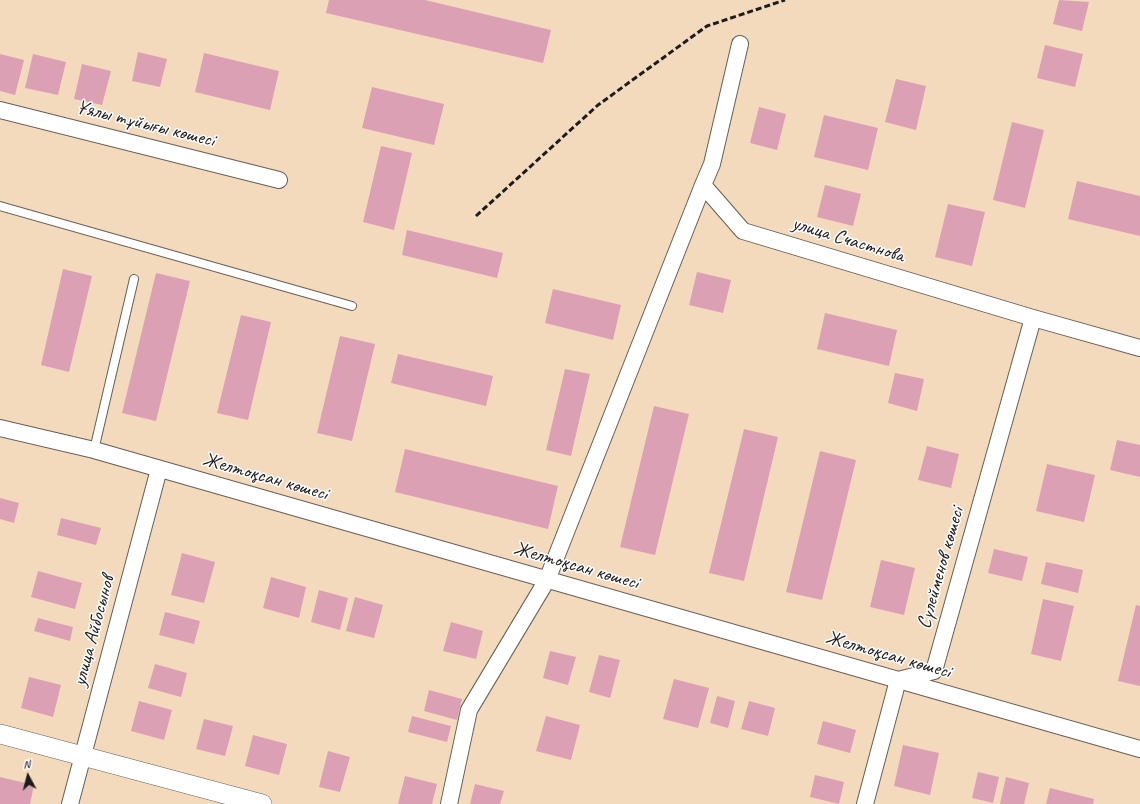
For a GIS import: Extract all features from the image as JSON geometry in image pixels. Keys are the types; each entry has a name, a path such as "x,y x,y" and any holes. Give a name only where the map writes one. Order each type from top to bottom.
{"street":[{"path":"449,804 469,710 547,580 712,164 740,44"},
{"name":"Ұялы тұйығы көшесі","path":"0,110 279,180"},
{"name":"улица Счастнова","path":"703,185 743,231 1033,318 1140,348"},
{"name":"Сүлейменов көшесі","path":"898,680 934,671 1033,318"},
{"name":"Желтоқсан көшесі","path":"0,428 94,450 1140,749"},
{"name":"улица Айбосынов","path":"70,804 159,469"},
{"path":"865,804 898,680"},
{"path":"0,734 262,804"}],"lane":[{"path":"0,206 352,306"},
{"path":"94,450 134,279"}],"building":[{"path":"329,0 425,0 551,30 543,63 326,13"},
{"path":"1059,0 1089,2 1082,31 1053,24"},
{"path":"1045,45 1083,54 1075,87 1037,78"},
{"path":"138,52 167,59 160,87 132,81"},
{"path":"204,53 279,71 270,110 195,92"},
{"path":"0,54 24,60 15,95 0,91"},
{"path":"33,54 66,62 58,95 25,88"},
{"path":"82,64 111,71 102,105 74,99"},
{"path":"896,79 926,86 916,130 885,122"},
{"path":"372,87 444,104 434,145 362,128"},
{"path":"759,107 786,114 777,150 750,143"},
{"path":"824,115 878,128 868,170 814,157"},
{"path":"1012,122 1044,130 1025,208 993,200"},
{"path":"381,146 412,153 394,230 363,222"},
{"path":"1077,181 1140,196 1140,236 1068,219"},
{"path":"825,185 861,194 853,226 817,217"},
{"path":"948,204 985,212 972,266 935,257"},
{"path":"407,230 503,253 497,278 402,255"},
{"path":"63,269 92,276 69,372 41,365"},
{"path":"697,272 731,280 723,313 689,305"},
{"path":"156,273 190,281 156,421 122,413"},
{"path":"553,289 621,305 613,340 545,323"},
{"path":"825,313 897,330 889,366 817,349"},
{"path":"241,315 271,322 248,420 217,413"},
{"path":"340,336 375,344 352,441 317,433"},
{"path":"398,354 493,376 486,406 391,383"},
{"path":"565,369 590,374 571,456 546,450"},
{"path":"895,373 924,379 917,411 888,403"},
{"path":"654,406 689,414 655,555 620,547"},
{"path":"744,429 778,437 744,581 709,573"},
{"path":"1117,440 1140,445 1140,477 1110,470"},
{"path":"927,446 959,454 951,488 918,480"},
{"path":"405,449 558,486 548,529 395,492"},
{"path":"820,451 856,460 822,600 786,592"},
{"path":"1047,464 1095,475 1084,522 1036,511"},
{"path":"0,498 19,503 14,523 0,519"},
{"path":"61,518 101,528 96,545 57,535"},
{"path":"994,549 1028,557 1022,581 988,573"},
{"path":"182,553 215,562 204,603 171,595"},
{"path":"881,560 915,568 904,615 870,607"},
{"path":"1046,562 1083,570 1078,593 1041,584"},
{"path":"38,571 82,583 75,609 31,597"},
{"path":"271,577 306,587 299,618 263,608"},
{"path":"319,590 348,598 340,630 311,622"},
{"path":"355,597 383,605 374,638 346,631"},
{"path":"1043,599 1074,606 1061,661 1031,654"},
{"path":"1136,605 1140,606 1140,686 1118,681"},
{"path":"165,612 200,621 194,644 159,635"},
{"path":"38,618 73,627 70,641 34,631"},
{"path":"451,622 483,631 476,659 443,651"},
{"path":"550,651 576,657 568,685 543,678"},
{"path":"599,655 620,660 610,698 589,692"},
{"path":"155,664 187,673 181,697 148,688"},
{"path":"29,677 61,685 53,717 21,708"},
{"path":"674,679 709,688 698,728 663,719"},
{"path":"429,690 462,699 457,720 424,711"},
{"path":"717,696 735,701 728,728 710,723"},
{"path":"139,701 172,710 164,740 131,731"},
{"path":"749,701 775,708 768,736 741,729"},
{"path":"412,716 451,726 447,742 408,732"},
{"path":"546,716 580,725 571,760 536,751"},
{"path":"204,719 233,726 225,756 196,749"},
{"path":"823,721 856,730 850,753 817,744"},
{"path":"253,735 287,744 279,775 245,766"},
{"path":"903,745 939,753 930,795 894,786"},
{"path":"328,751 350,757 340,792 319,787"},
{"path":"978,772 999,777 993,803 972,798"},
{"path":"815,775 844,782 839,804 810,797"},
{"path":"405,776 437,784 432,804 398,804"},
{"path":"0,777 34,785 30,804 0,804"},
{"path":"1006,777 1029,783 1024,804 1000,804"},
{"path":"475,784 504,791 500,804 470,804"},
{"path":"1050,788 1094,799 1093,804 1046,804"}],"railway":[{"path":"476,216 598,105 707,26 785,0"}]}
